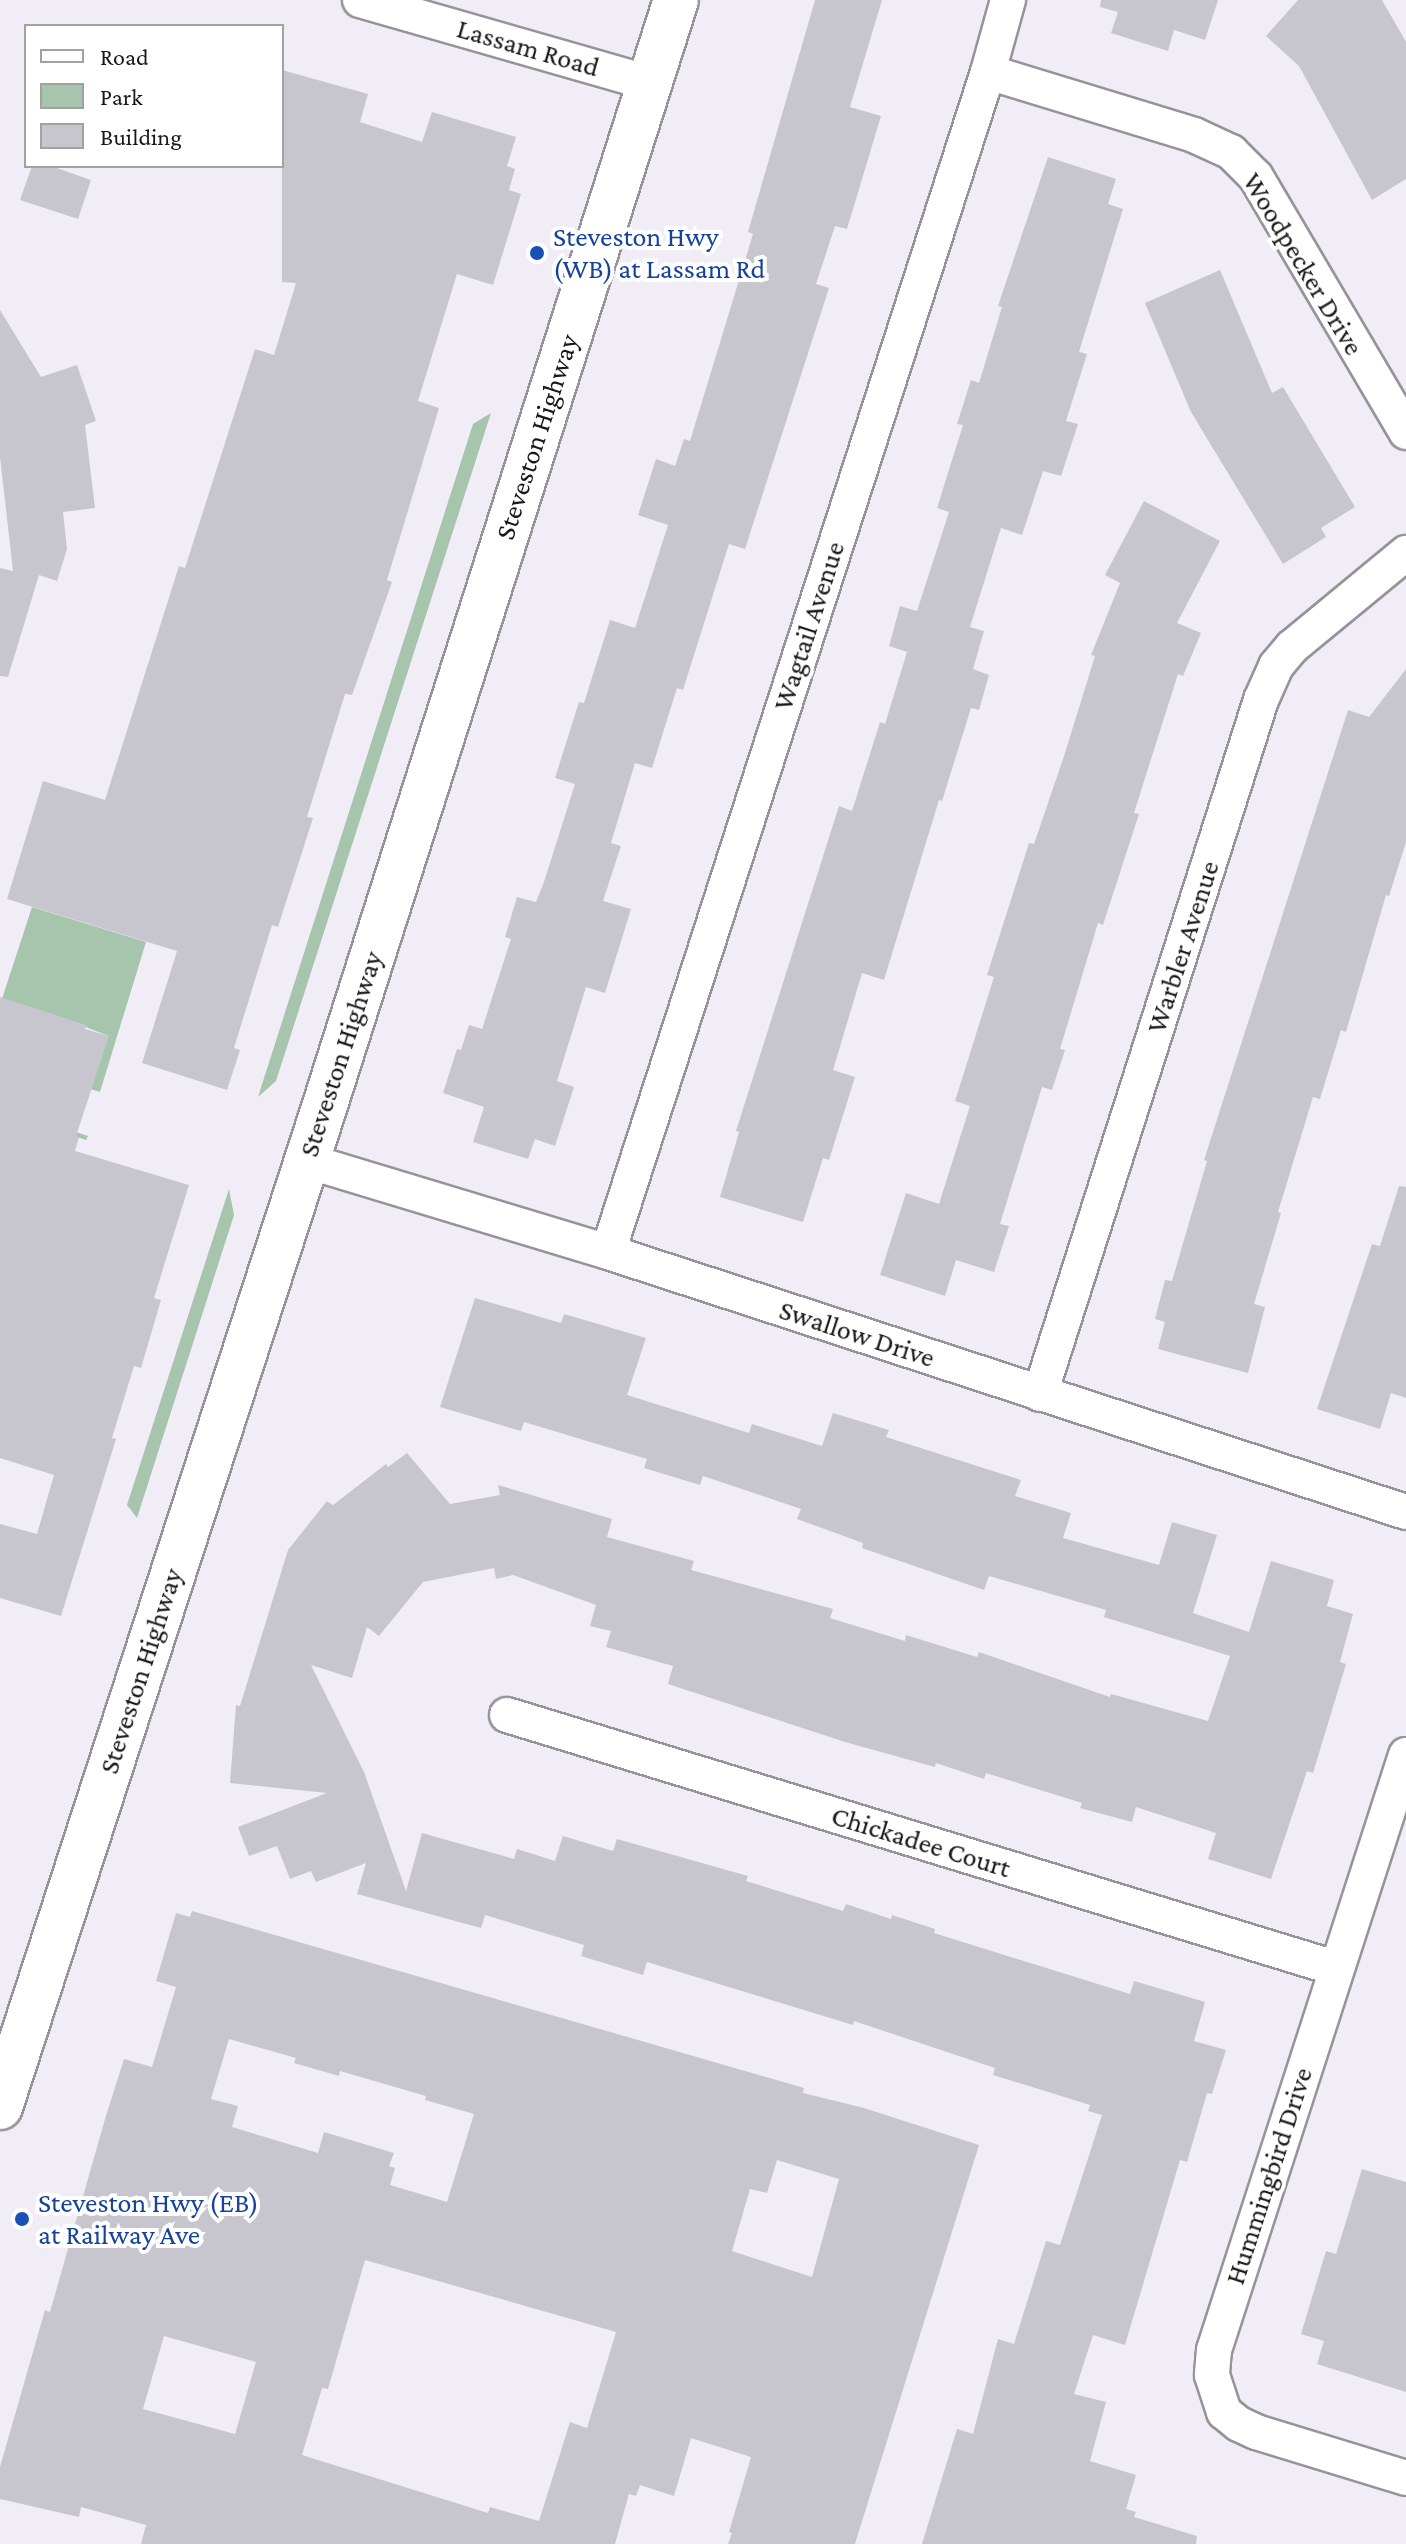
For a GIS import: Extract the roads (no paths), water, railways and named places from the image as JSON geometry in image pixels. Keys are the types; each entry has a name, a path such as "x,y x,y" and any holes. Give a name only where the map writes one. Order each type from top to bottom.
{"main road":[{"name":"Steveston Highway","path":"0,2107 307,1161 676,0"}],"street":[{"name":"Lassam Road","path":"360,0 650,83"},
{"name":"Wagtail Avenue","path":"608,1252 988,72 1008,0"},
{"name":"Woodpecker Drive","path":"988,72 1194,135 1231,152 1256,177 1406,432"},
{"name":"Warbler Avenue","path":"1040,1394 1261,700 1276,666 1292,647 1406,553"},
{"name":"Swallow Drive","path":"307,1161 608,1252 1406,1512"},
{"name":"Chickadee Court","path":"507,1715 1335,1968"},
{"name":"Hummingbird Drive","path":"1406,1755 1214,2350 1212,2375 1224,2412 1256,2432 1406,2478"}],"place":[{"name":"Steveston Hwy (WB) at Lassam Rd","path":"537,253"},
{"name":"Steveston Hwy (EB) at Railway Ave","path":"22,2219"}]}
